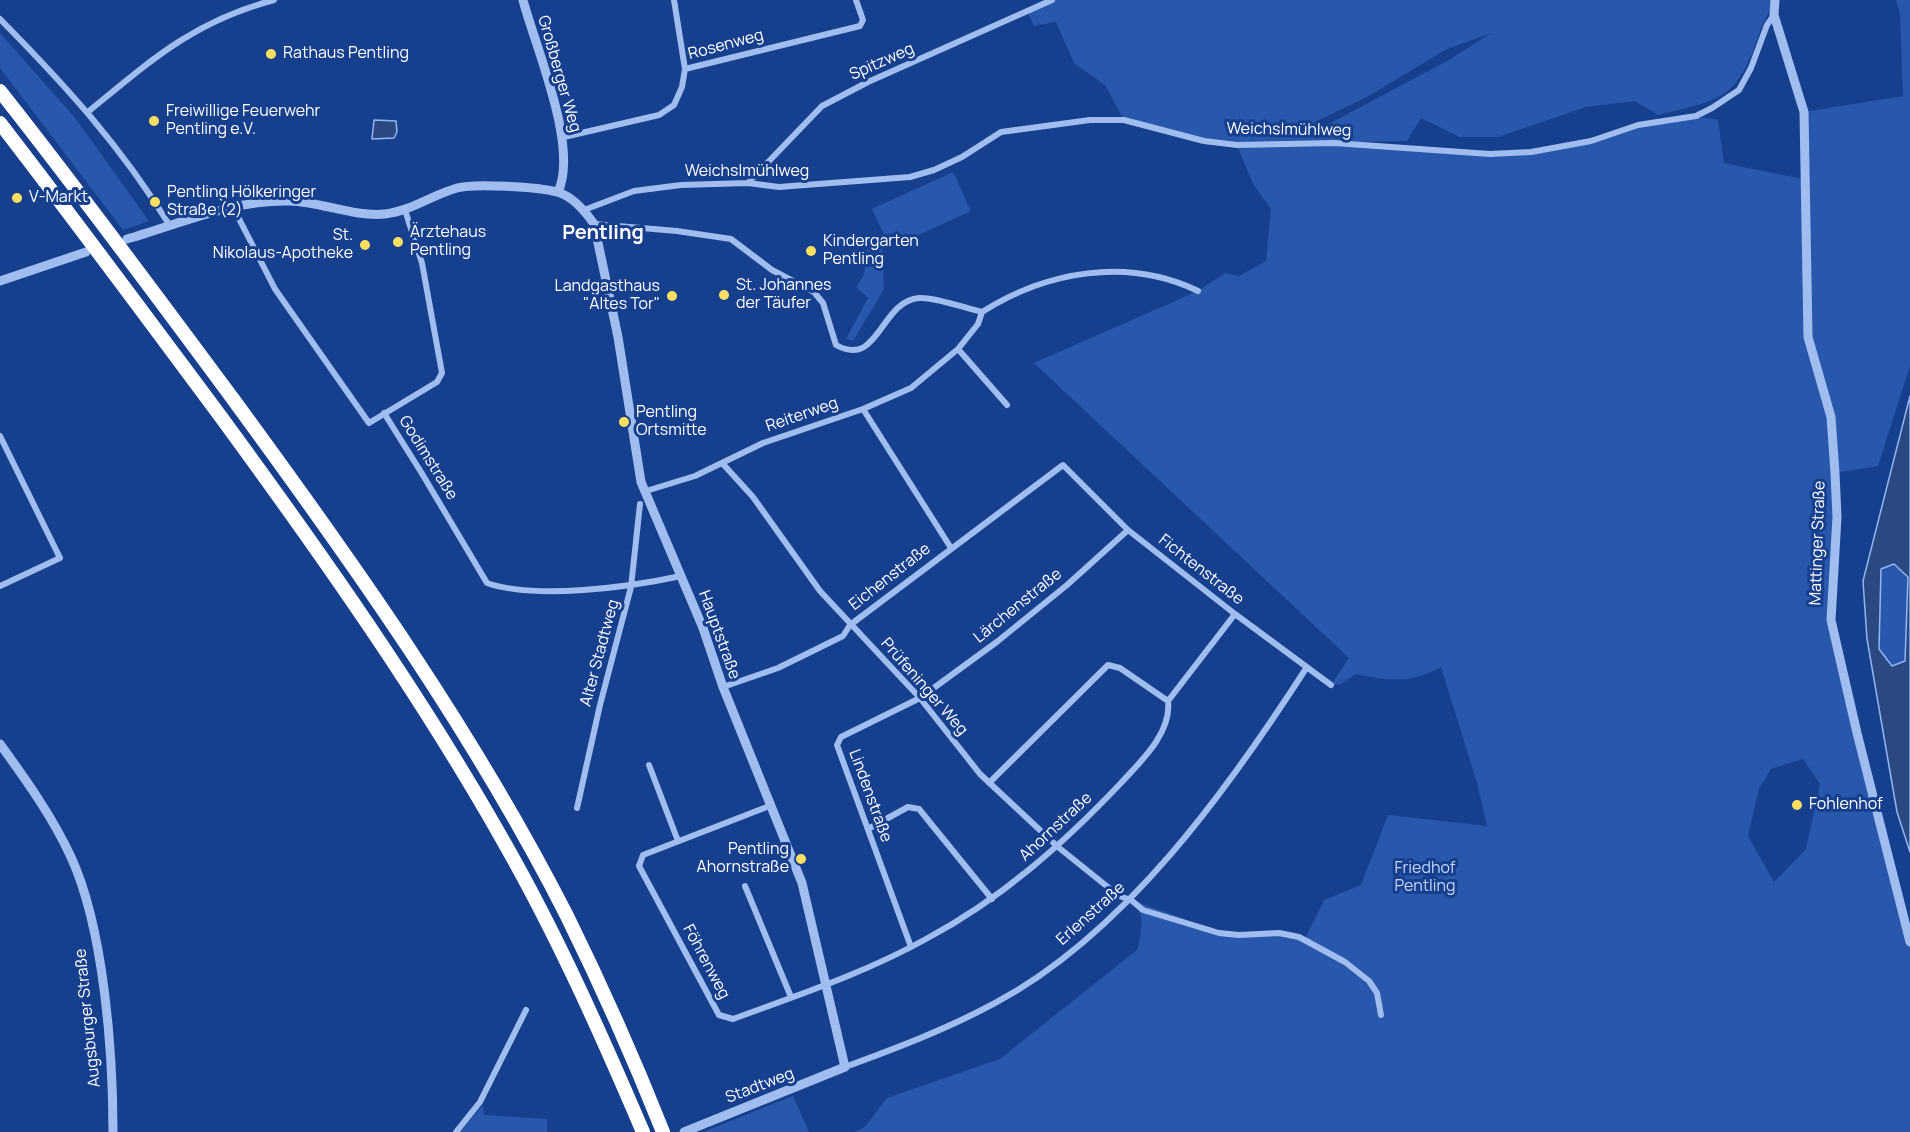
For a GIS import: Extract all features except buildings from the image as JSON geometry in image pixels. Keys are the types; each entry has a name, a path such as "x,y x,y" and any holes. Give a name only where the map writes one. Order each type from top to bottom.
{"highway":[{"path":"0,91 161,302 313,509 405,643 483,768 566,914 618,1021 663,1132"},
{"path":"0,123 90,240 296,520 429,717 506,845 552,933 599,1029 643,1132"}],"street":[{"path":"89,111 175,42 232,12 274,0"},
{"name":"Großberger Weg","path":"523,0 564,138 563,181 558,192"},
{"path":"674,0 685,69"},
{"name":"Rosenweg","path":"564,138 659,115 674,105 682,87 685,69 860,26 863,20 856,0"},
{"name":"Spitzweg","path":"748,183 822,106 868,82 1052,0"},
{"name":"Mattinger Straße","path":"1775,0 1774,15 1804,112 1808,337 1830,417 1835,472 1837,517 1831,620 1910,942"},
{"name":"Weichslmühlweg","path":"584,210 634,191 681,185 748,183 780,187 910,177 934,170 962,157 1001,132 1090,120 1124,120 1204,141 1237,145 1334,142 1490,154 1531,152 1591,141 1638,125 1696,116 1712,108 1738,90 1751,68 1767,25 1774,15"},
{"path":"0,19 89,111 144,185 170,226"},
{"path":"127,239 233,207 267,201 292,201 367,214 405,210 459,187 476,186 558,192"},
{"name":"Hauptstraße","path":"558,192 584,210 594,224 618,338 636,462 802,883 845,1067"},
{"name":"Godimstraße","path":"233,207 275,289 369,423 384,413 487,583 506,590 631,587 681,576"},
{"path":"384,413 437,382 442,373 422,263 405,210"},
{"path":"594,224 677,231 731,239 772,270 814,292 823,303 836,345 846,350 859,351 870,342 893,311 906,301 920,298 982,312 998,302 1066,275 1093,272 1149,274 1198,291"},
{"path":"0,281 86,252"},
{"name":"Reiterweg","path":"646,491 723,464 763,443 863,409 911,388 958,349 978,324 982,312"},
{"path":"958,349 1006,405"},
{"path":"863,409 951,548"},
{"path":"0,436 60,558 0,586"},
{"name":"Prüfeninger Weg","path":"723,464 753,497 820,591 920,698 989,783 1058,847 1119,896 1131,900 1143,910 1219,933 1239,935 1279,933 1299,937 1346,962 1369,981 1377,993 1381,1015"},
{"name":"Eichenstraße","path":"723,687 777,668 843,636 850,625 1063,465"},
{"name":"Fichtenstraße","path":"1063,465 1128,530 1235,614 1331,685"},
{"name":"Alter Stadtweg","path":"577,808 600,705 631,587 640,504"},
{"name":"Lärchenstraße","path":"920,698 998,641 1067,585 1128,530"},
{"name":"Ahornstraße","path":"826,985 910,947 992,899 1058,847 1130,774 1161,735 1170,711 1168,701 1235,614"},
{"path":"989,783 1108,664 1120,668 1168,701"},
{"name":"Erlenstraße","path":"845,1067 918,1041 997,1002 1064,957 1131,900 1220,794 1307,667"},
{"name":"Lindenstraße","path":"910,947 837,745 841,737 920,698"},
{"name":"Augsburger Straße","path":"0,744 53,822 71,858 83,893 96,943 105,1004 113,1132"},
{"path":"649,765 678,841"},
{"name":"Föhrenweg","path":"772,805 643,855 639,866 719,1015 734,1019 826,985"},
{"path":"868,829 908,807 919,809 992,899"},
{"path":"744,886 791,997"},
{"path":"456,1132 480,1102 526,1010"},
{"name":"Stadtweg","path":"684,1132 845,1067"}],"green space":[{"name":"Friedhof Pentling","path":"1052,0 1772,0 1743,72 1724,93 1698,105 1658,115 1635,101 1586,107 1498,137 1460,137 1421,118 1407,141 1342,142 1460,153 1530,152 1577,142 1624,128 1695,117 1718,120 1724,163 1803,179 1804,112 1903,96 1900,14 1896,0 1910,0 1910,366 1878,466 1835,473 1831,620 1910,942 1910,1132 855,1132 865,1127 887,1098 1000,1059 1138,949 1141,917 1131,900 1227,934 1277,931 1306,937 1324,900 1361,885 1388,815 1487,826 1477,783 1441,667 1419,676 1400,680 1356,674 1341,684 1331,685 1349,658 1034,363 1198,291 1225,273 1239,276 1266,261 1271,209 1253,184 1237,145 1204,141 1124,120 1105,85 1074,63 1056,22 1034,26 1027,11","holes":["1491,33 1449,60 1323,127 1329,137 1315,122 1367,97 1445,50","1803,759 1820,784 1806,849 1774,882 1748,836 1759,789 1771,769"]},
{"path":"0,33 76,119 149,221 123,230 0,68"},
{"path":"953,172 971,211 890,248 872,209"},
{"path":"868,244 882,244 884,289 853,341 846,339 868,298 856,287 864,275"},
{"path":"1894,564 1908,577 1905,661 1892,666 1879,649 1881,569"},
{"path":"793,1096 809,1132 704,1132 708,1130"},
{"path":"483,1105 484,1115 547,1119 547,1132 460,1132"}],"shaded area":[{"path":"374,120 396,121 397,132 394,138 372,139"},
{"path":"1910,396 1910,852 1897,812 1867,639 1863,581","holes":["1894,564 1908,577 1905,661 1892,666 1879,649 1881,569"]}],"place":[{"name":"Rathaus Pentling","path":"271,54"},
{"name":"Freiwillige Feuerwehr Pentling e.V.","path":"154,121"},
{"name":"V-Markt","path":"17,198"},
{"name":"Pentling Hölkeringer Straße (2)","path":"155,202"},
{"name":"Ärztehaus Pentling","path":"398,242"},
{"name":"St. Nikolaus-Apotheke","path":"365,245"},
{"name":"Kindergarten Pentling","path":"811,251"},
{"name":"St. Johannes der Täufer","path":"724,295"},
{"name":"Landgasthaus \"Altes Tor\"","path":"672,296"},
{"name":"Pentling Ortsmitte","path":"624,422"},
{"name":"Fohlenhof","path":"1797,805"},
{"name":"Pentling Ahornstraße","path":"801,859"}],"district":[{"name":"Pentling","path":"603,233"}]}
